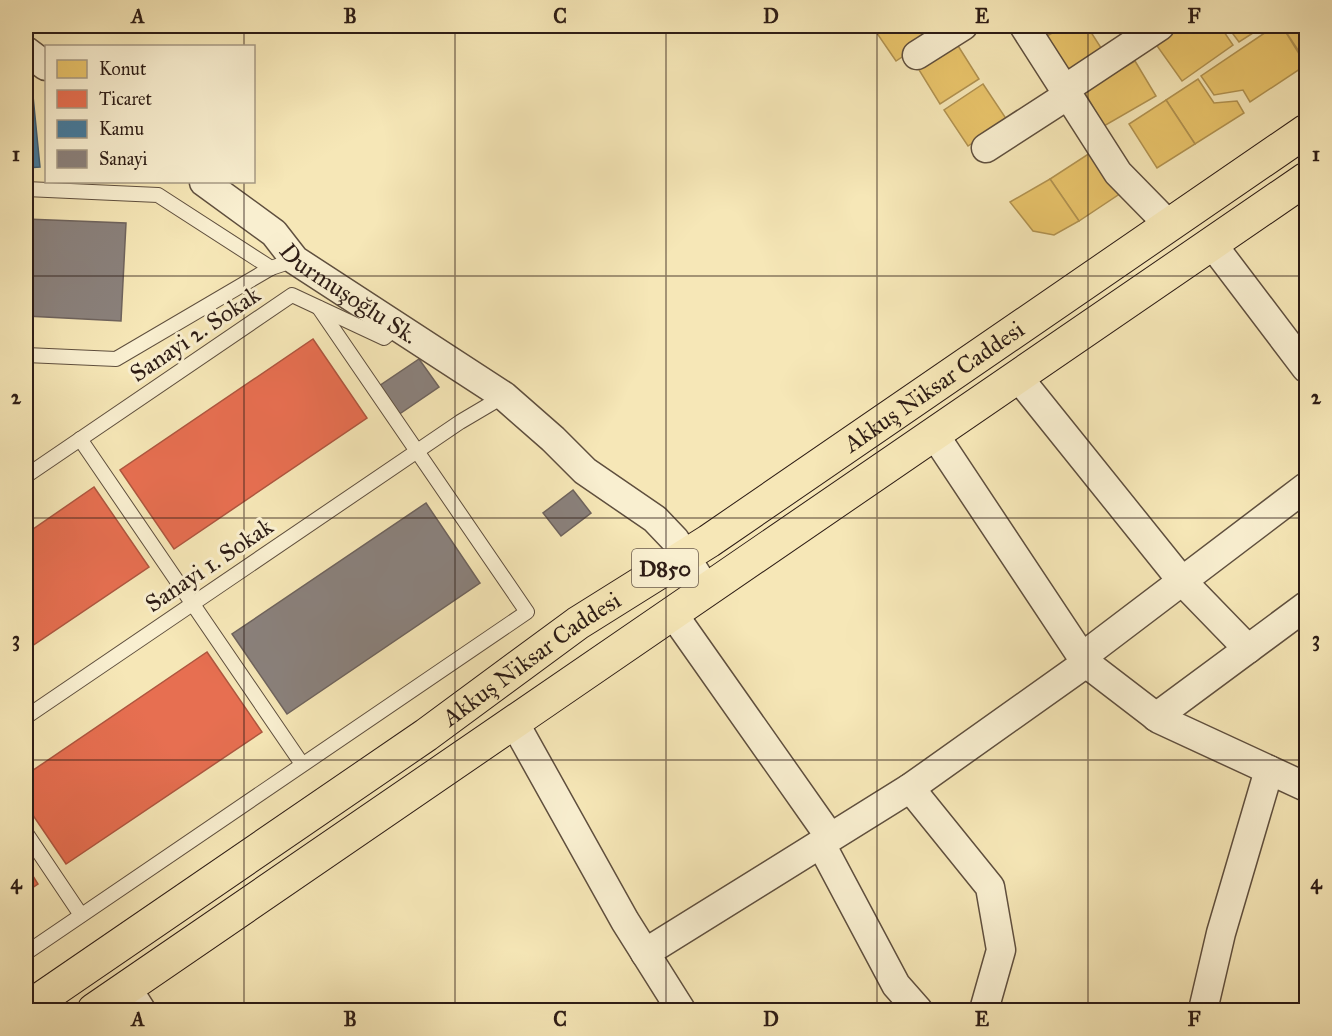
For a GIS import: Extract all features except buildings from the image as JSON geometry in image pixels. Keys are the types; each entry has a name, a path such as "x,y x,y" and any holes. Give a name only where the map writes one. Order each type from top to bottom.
{"main road":[{"name":"Akkuş Niksar Caddesi","path":"26,1009 426,735 578,623 685,556 1306,131"},
{"name":"Akkuş Niksar Caddesi","path":"94,1011 134,999 514,722 1306,179"}],"street":[{"path":"917,55 963,26"},
{"path":"1024,26 1118,173 1169,225"},
{"path":"986,148 1160,26"},
{"path":"26,51 45,65"},
{"name":"Durmuşoğlu Sk.","path":"205,183 274,233 283,264 398,326 504,396 585,471 656,519 675,540 707,591"},
{"path":"1212,244 1306,368"},
{"path":"1018,377 1182,581 1248,649"},
{"path":"934,434 1084,660 1155,717 1305,785"},
{"path":"645,953 910,788 1084,660 1182,581 1306,487"},
{"path":"1155,717 1306,606"},
{"path":"673,614 825,841 896,984 918,1011"},
{"path":"514,722 626,921 681,1011"},
{"path":"1203,1011 1221,933 1269,770"},
{"path":"910,788 990,887 1001,950 984,1011"}],"lane":[{"path":"26,189 158,195 283,264"},
{"path":"26,355 117,359 283,264"},
{"name":"Sanayi 2. Sokak","path":"26,476 292,295 384,338 398,326"},
{"path":"26,952 527,612 320,308"},
{"name":"Sanayi 1. Sokak","path":"26,717 417,451 504,396"},
{"path":"80,440 302,764"},
{"path":"26,833 81,915"}]}
